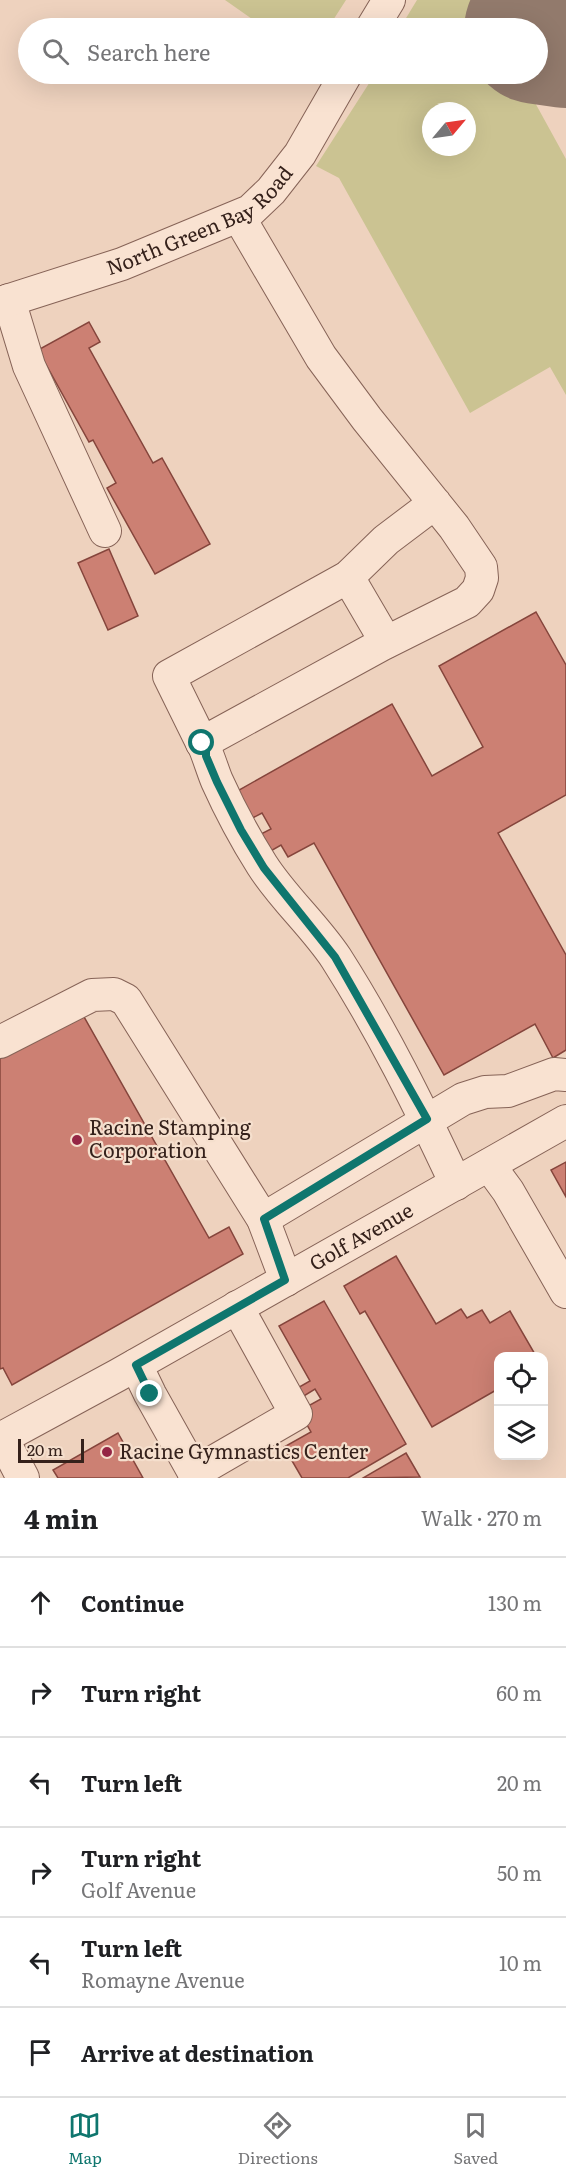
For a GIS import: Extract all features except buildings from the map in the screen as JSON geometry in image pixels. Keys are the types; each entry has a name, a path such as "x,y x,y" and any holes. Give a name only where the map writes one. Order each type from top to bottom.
{"street":[{"path":"378,18 388,0"},
{"name":"North Green Bay Road","path":"4,302 122,264 250,212 271,191 300,154 340,84"},
{"path":"202,743 386,642 467,602 478,590 482,578 481,567 435,503 321,357 239,217"},
{"path":"4,302 29,366 105,531"},
{"path":"435,503 386,540 348,577 169,676 206,748 206,756 217,782 241,830 264,868 335,957 427,1119 456,1184"},
{"path":"348,577 386,642"},
{"path":"0,1042 92,995 114,994 126,1000 264,1219 285,1280"},
{"path":"264,1219 463,1099 485,1092 508,1091 554,1074 566,1075"},
{"name":"Golf Avenue","path":"1,1438 136,1365 566,1121"},
{"path":"489,1165 508,1191 566,1292"},
{"path":"136,1365 196,1476 296,1414 237,1307"},
{"path":"1,1438 23,1478"}],"shaded area":[{"path":"225,0 346,0 334,18 251,18"},
{"path":"417,0 512,0 509,18 406,18"},
{"path":"369,84 525,84 566,159 566,395 550,367 470,413 339,178 316,166"}],"runway":[{"path":"548,31 566,34"}],"place":[{"name":"Racine Stamping Corporation","path":"77,1140"},
{"name":"Racine Gymnastics Center","path":"107,1452"}],"route":[{"path":"150,1394 136,1365 285,1280 264,1219 427,1119 335,957 264,868 241,830 217,782 206,756 206,748 202,743"}]}
